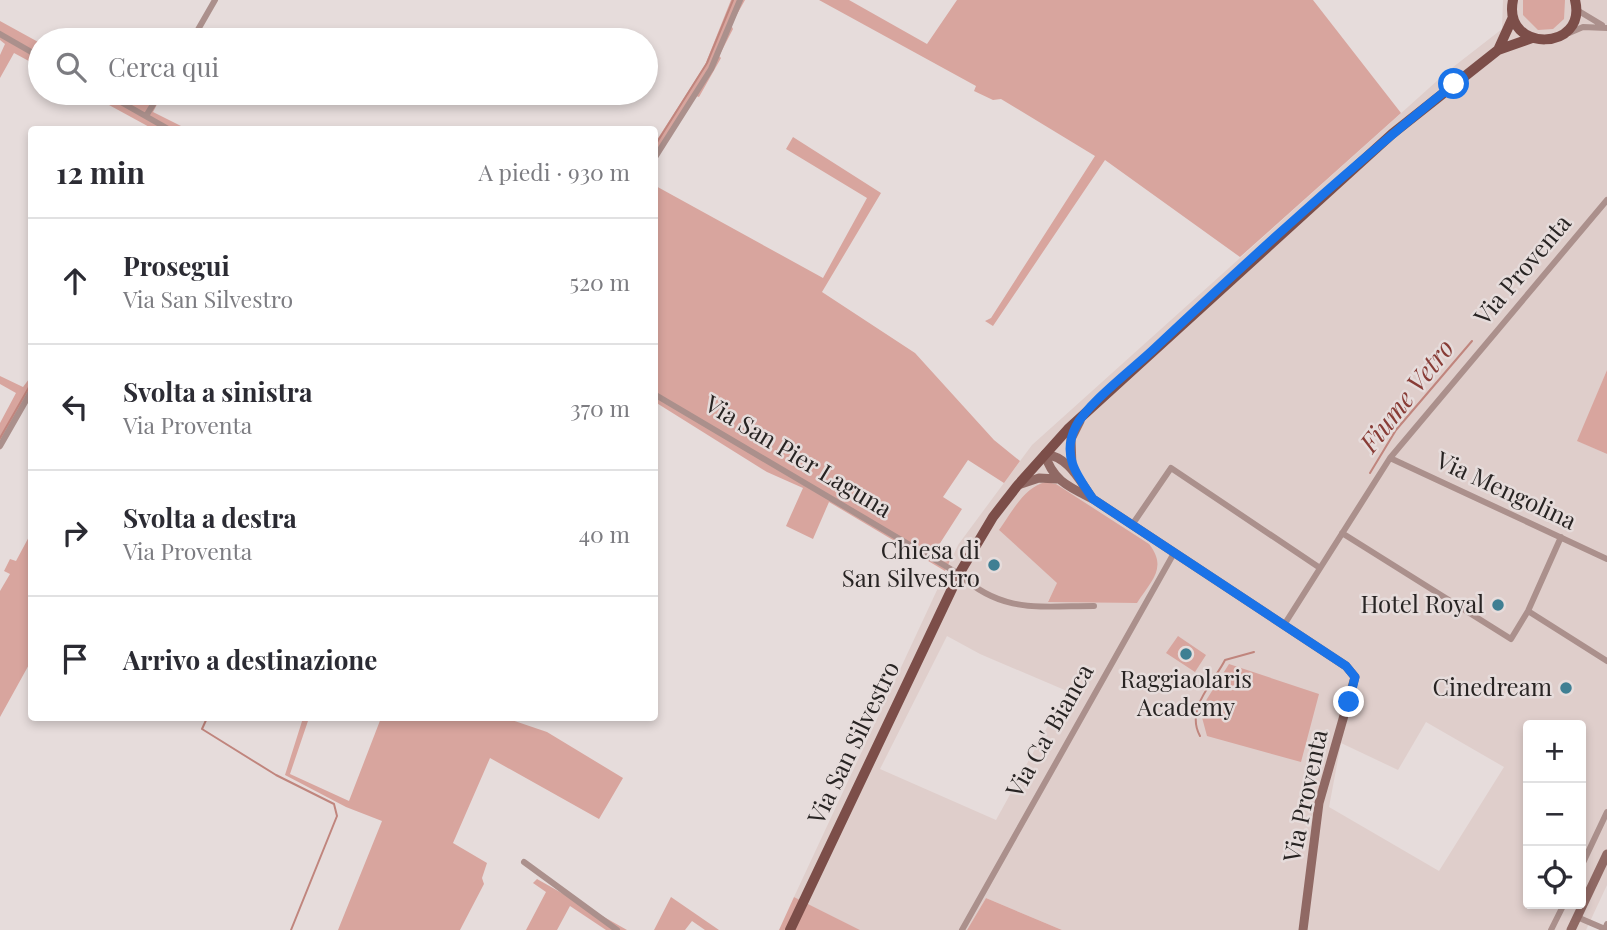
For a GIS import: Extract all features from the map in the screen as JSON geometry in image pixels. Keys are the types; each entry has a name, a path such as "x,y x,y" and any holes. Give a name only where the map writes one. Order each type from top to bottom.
{"main road":[{"path":"1513,0 1513,17 1517,26 1532,38"},
{"path":"1558,38 1571,26 1577,4"},
{"name":"Via San Silvestro","path":"1498,50 1513,17"},
{"name":"Via San Silvestro","path":"790,930 959,574 1017,486 1085,413 1392,134 1498,50 1532,38 1558,38"}],"street":[{"path":"199,28 215,0"},
{"path":"658,153 711,69 740,0"},
{"path":"1577,4 1596,23 1607,27"},
{"path":"1558,38 1583,27 1607,27"},
{"path":"0,34 28,50"},
{"path":"126,105 163,126"},
{"path":"146,116 153,105"},
{"name":"Via Proventa","path":"1284,625 1390,458 1607,200"},
{"name":"Via San Pier Laguna","path":"658,396 959,574"},
{"path":"0,446 28,397"},
{"path":"1072,469 1071,439 1085,413"},
{"path":"1045,454 1051,473 1057,479"},
{"name":"Via Proventa","path":"1045,454 1062,458 1093,499"},
{"name":"Via Mengolina","path":"1390,458 1607,559"},
{"path":"1132,525 1171,468 1320,568"},
{"path":"1017,486 1039,478 1057,479"},
{"name":"Via Proventa","path":"1057,479 1093,499 1346,666 1355,677 1319,803 1303,930"},
{"path":"1342,533 1511,639 1528,611 1561,537"},
{"name":"Via Ca' Bianca","path":"962,930 1174,553"},
{"path":"959,574 990,597 1012,605 1094,606"},
{"path":"1528,611 1607,661"},
{"path":"1586,857 1607,813"},
{"path":"1571,930 1607,854"},
{"path":"524,862 617,930"},
{"path":"1551,930 1562,909"},
{"path":"1571,909 1605,929 1607,924"}],"shaded area":[{"path":"731,0 745,0 731,25 733,29 719,56 721,58 699,97 696,96 658,156 658,138 705,65"},
{"path":"819,0 849,0 927,44 957,0 1313,0 1401,113 1240,257 1105,160 993,326 985,321 991,318 1095,156 1001,99 993,100 974,91 976,86"},
{"path":"1503,0 1607,0 1607,370 1578,441 1607,454 1607,885 1586,930 1062,930 986,898 967,930 860,930 794,897 958,545 1032,445 1448,71 1502,29","holes":["999,530 1137,603 1048,601 1058,583","947,636 980,654 1067,691 996,820 880,769","1426,722 1504,767 1439,871 1329,807 1341,743 1398,770"]},
{"path":"1523,0 1565,0 1564,19 1553,29 1538,30 1523,15"},
{"path":"0,21 28,36 28,61 14,53 0,78 0,55 5,44 0,40"},
{"path":"109,105 157,105 153,112 181,126 148,126"},
{"path":"793,137 881,193 822,292 915,353 994,440 1020,461 1004,483 968,460 943,497 962,509 935,551 950,561 945,571 829,502 813,539 786,526 803,488 767,472 658,404 658,187 823,278 867,198 786,149"},
{"path":"1607,370 1607,454 1577,441"},
{"path":"0,376 23,387 28,380 28,400 0,450 0,423 16,393 0,384"},
{"path":"1046,482 1056,484 1149,544 1155,553 1157,567 1152,581 1137,603 1048,602 1057,583 999,530 1025,495"},
{"path":"28,539 28,666 0,717 0,591 10,574 4,571 10,559 16,561"},
{"name":"Raggiaolaris Academy","path":"1178,636 1206,655 1195,672 1166,653"},
{"path":"1229,664 1319,694 1301,762 1207,736 1200,710"},
{"path":"302,721 308,721 290,774 349,801 380,721 515,721 547,732 623,778 599,819 490,758 453,843 487,863 482,878 484,884 460,930 338,930 382,821 346,807 285,775"},
{"path":"537,879 627,930 606,930 570,906 557,930 526,930 546,892 533,883"},
{"path":"671,897 719,930 705,930 692,921 685,930 654,930"},
{"path":"794,897 860,930 779,930"},
{"path":"986,898 1062,930 967,930"}],"waterway":[{"path":"658,141 707,63 733,0"},
{"name":"Fiume Vetro","path":"1370,473 1396,430 1472,341"},
{"path":"0,438 28,389"},
{"name":"Fiume Vetro","path":"1200,736 1196,726 1198,706 1225,660 1254,652"},
{"path":"206,721 202,729 276,775 334,804 337,816 291,930"}],"place":[{"name":"Chiesa di San Silvestro","path":"994,565"},
{"name":"Hotel Royal","path":"1498,605"},
{"name":"Raggiaolaris Academy","path":"1186,654"},
{"name":"Cinedream","path":"1566,688"}],"route":[{"path":"1349,702 1355,677 1346,666 1093,499 1072,469 1071,439 1085,413 1197,308 1392,134 1454,84"}]}
